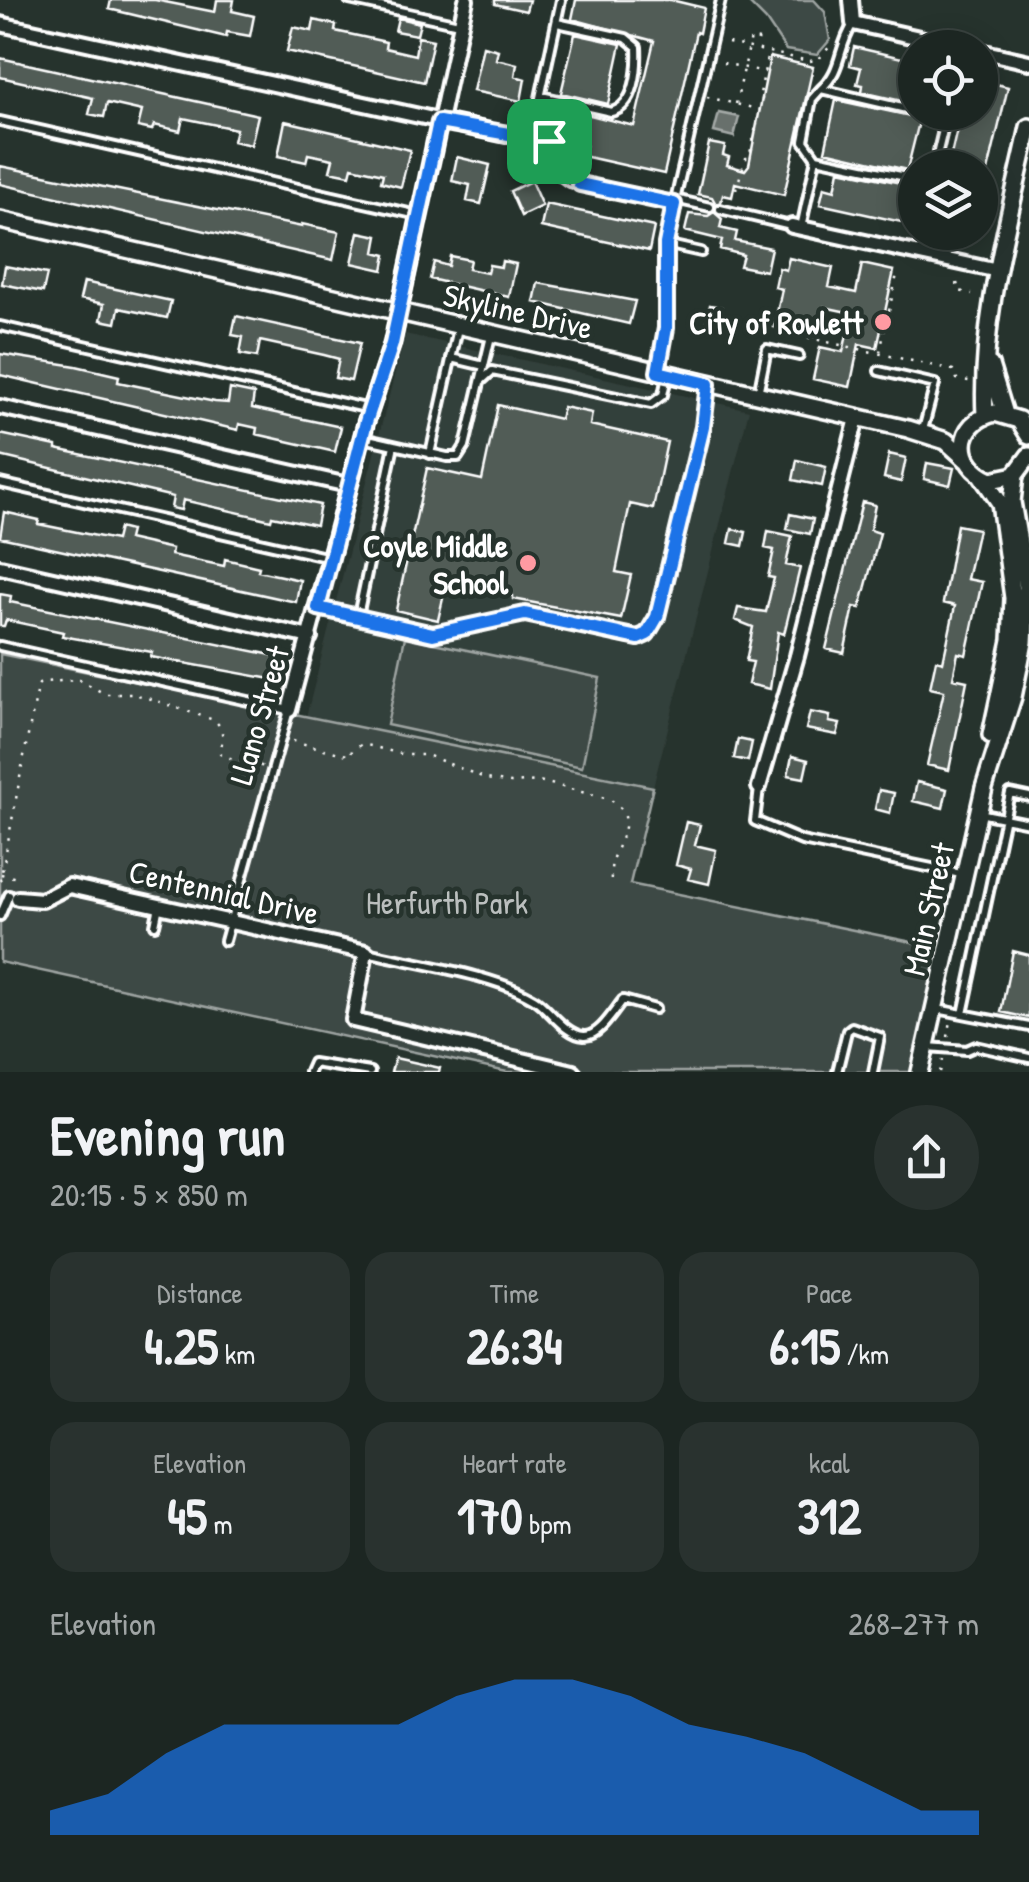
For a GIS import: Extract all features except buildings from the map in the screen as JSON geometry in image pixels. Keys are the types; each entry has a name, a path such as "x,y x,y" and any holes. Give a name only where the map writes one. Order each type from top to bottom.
{"street":[{"name":"Llano Street","path":"290,710 348,484 399,312 466,0"},
{"path":"851,0 854,23 898,33"},
{"path":"0,24 506,135"},
{"path":"998,55 1029,62"},
{"path":"967,460 964,441 979,420 998,271 1024,177 1029,127"},
{"name":"Skyline Drive","path":"0,220 858,418 916,429 952,429 979,420"},
{"path":"796,227 998,271"},
{"path":"988,351 992,379 1029,436"},
{"path":"0,407 348,484"},
{"path":"759,787 798,656 858,418"},
{"path":"979,420 1018,418"},
{"name":"Skyline Drive","path":"916,429 946,441 967,460"},
{"path":"981,475 992,480 1015,475 1029,458"},
{"name":"Main Street","path":"967,460 1000,503 1013,598 1011,640 991,737 991,759"},
{"name":"Main Street","path":"920,1072 991,759 1013,697 1028,618 1024,534 1012,502 1015,475"},
{"path":"0,568 310,637"},
{"name":"Centennial Drive","path":"9,896 42,900 69,886 366,952"},
{"path":"366,952 352,1020 572,1072"}],"lane":[{"path":"349,0 460,24"},
{"path":"531,140 562,0"},
{"path":"480,382 492,371 651,404 663,395 666,244 721,0"},
{"path":"541,96 611,112 621,110 629,100 638,60 636,47 626,38 556,23"},
{"path":"854,23 844,39 836,75 812,99 804,141 816,158 898,175"},
{"path":"821,89 898,107"},
{"path":"0,122 420,215"},
{"path":"506,135 549,141 560,148 580,184"},
{"path":"531,140 541,148 558,176 569,182 710,207"},
{"path":"720,209 796,227 816,158"},
{"path":"666,244 701,252"},
{"path":"0,326 370,410"},
{"path":"430,454 458,326"},
{"path":"362,438 430,454 458,456 465,446 491,334"},
{"path":"758,396 768,349 799,356"},
{"path":"451,358 484,366"},
{"path":"878,371 935,384 916,429"},
{"path":"318,608 433,634 525,614 628,638 647,634 657,617 703,427 708,384"},
{"path":"351,616 359,611 394,445"},
{"path":"0,483 330,558"},
{"path":"0,646 290,710"},
{"name":"Llano Street","path":"225,941 290,710"},
{"path":"759,787 754,821 774,831 802,841 964,875"},
{"path":"963,1014 1010,793 1029,797"},
{"path":"978,813 1029,823"},
{"path":"0,916 9,896"},
{"path":"155,925 160,905"},
{"path":"366,952 497,984 534,999 576,1034 586,1037 594,1034 623,1000 654,1008"},
{"path":"934,1008 1029,1028"},
{"path":"838,1072 846,1031 852,1028 880,1037 873,1072"},
{"path":"926,1046 967,1050 976,1046 1029,1058"},
{"path":"309,1072 314,1063 370,1072"}],"path":[{"path":"736,104 750,38 759,40 766,34"},
{"path":"728,43 808,61 818,60 834,42"},
{"path":"736,189 749,158 768,52"},
{"path":"724,63 766,72"},
{"path":"705,97 760,110"},
{"path":"880,354 898,270"},
{"path":"957,283 959,292 972,294"},
{"path":"787,334 954,370 957,380 969,381"},
{"path":"0,881 25,764 26,742 39,684 43,682 80,680 105,694 135,694 214,720 221,726 220,753 273,768"},
{"path":"282,738 351,756 352,750 363,744 405,755 427,755 487,779 510,783 539,781 609,799 618,804 626,822 611,866 611,887"},
{"path":"1,874 17,878"}],"shaded area":[{"path":"719,113 739,117 734,137 714,132"},
{"name":"Coyle Middle School","path":"405,334 749,410 653,787 306,717"}],"green space":[{"path":"746,0 814,0 825,12 830,40 817,55 786,50 766,20"},
{"path":"405,637 600,678 582,767 387,725"},
{"name":"Herfurth Park","path":"0,654 653,787 630,884 941,948 918,1072 507,1072 0,962"}],"place":[{"name":"City of Rowlett","path":"883,322"},
{"name":"Coyle Middle School","path":"528,563"}],"route":[{"path":"439,122 549,141 560,148 580,184 674,204 666,244 666,328 658,372 708,384 703,427 653,626 647,634 628,638 525,614 433,634 318,608 348,484 392,344 439,122"}]}
